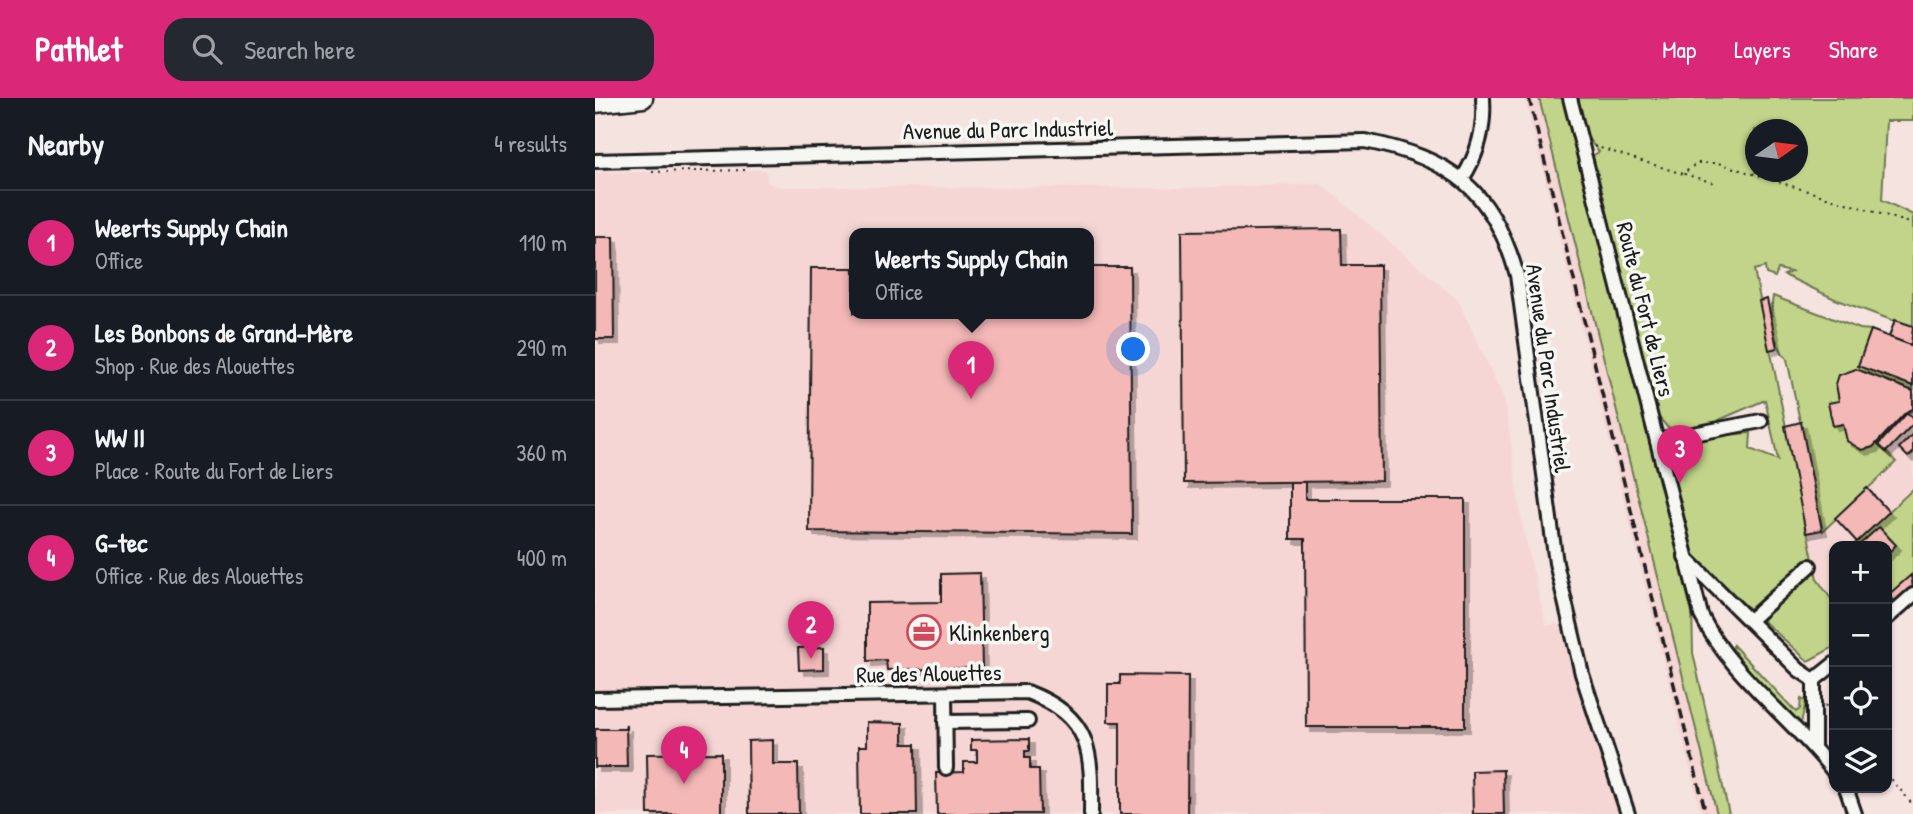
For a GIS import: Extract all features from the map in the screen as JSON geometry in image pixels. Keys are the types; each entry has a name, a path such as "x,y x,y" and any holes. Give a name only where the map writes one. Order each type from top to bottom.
{"highway":[{"path":"595,103 643,98"}],"street":[{"path":"1462,179 1475,160 1483,124 1483,98"},
{"name":"Route du Fort de Liers","path":"1570,98 1701,615 1714,640 1829,766"},
{"name":"Avenue du Parc Industriel","path":"595,161 1365,141 1431,160 1462,179 1486,203 1506,237 1517,275 1556,563 1570,631 1628,814"},
{"path":"1657,441 1761,421"},
{"path":"1685,556 1799,670 1814,680"},
{"path":"1750,620 1809,566"},
{"path":"1892,614 1913,595"},
{"path":"1814,680 1830,667"},
{"path":"1814,680 1814,747"},
{"name":"Rue des Alouettes","path":"595,699 1027,692 1052,701 1069,715 1083,733 1089,750 1091,814"},
{"path":"945,694 946,768"},
{"path":"946,722 1028,721"},
{"path":"1848,793 1855,814"}],"path":[{"path":"1583,147 1597,145 1714,183"},
{"path":"1682,174 1697,163 1718,163 1913,224"},
{"path":"1892,781 1913,805"}],"shaded area":[{"path":"1525,98 1539,98 1717,814 1701,814"},
{"path":"766,170 767,183 780,187 1183,188 1321,184 1458,300 1505,401 1522,524 1546,625 1576,623 1593,689 1634,814 598,814 595,811 595,173"},
{"path":"1913,411 1913,602 1892,621 1892,541 1829,541 1829,611 1816,592 1817,578 1785,426 1801,422 1824,531 1896,462 1878,445 1907,413"}],"green space":[{"path":"1539,98 1565,98 1692,602 1693,653 1729,814 1717,814"},
{"path":"1576,98 1913,98 1913,121 1886,121 1882,200 1913,215 1913,328 1835,299 1784,275 1791,272 1778,269 1775,277 1766,274 1765,267 1754,270 1817,579 1829,596 1829,650 1808,661 1748,607 1737,602 1693,556 1690,549 1672,490 1673,476 1683,454 1683,441 1679,431 1668,428 1656,414 1590,157 1599,152 1586,136","holes":["1765,400 1778,460 1750,449 1751,433 1709,436 1719,426 1719,420"]},
{"path":"1773,296 1860,329 1871,330 1858,366 1913,386 1913,391 1855,369 1841,395 1850,441 1868,449 1873,447 1906,412 1913,411 1907,413 1879,444 1896,462 1823,531 1787,359 1778,345 1773,329"},
{"path":"1913,489 1913,584 1892,603 1892,541 1857,541"},
{"path":"1733,645 1796,712 1800,709 1801,699 1806,701 1801,723 1793,719 1735,658 1732,654"}],"building":[{"path":"1341,229 1342,265 1380,265 1382,481 1184,483 1182,231"},
{"path":"595,237 613,237 614,339 595,339"},
{"path":"1094,267 1130,267 1132,534 809,531 811,268 849,268 849,319 1094,319"},
{"path":"1767,299 1777,348 1769,350 1759,301"},
{"path":"1895,320 1913,326 1911,345 1889,337"},
{"path":"1871,330 1913,346 1913,386 1858,366"},
{"path":"1856,369 1913,391 1913,409 1906,412 1873,447 1862,450 1847,441 1843,424 1833,426 1828,403 1839,401 1836,384 1839,375"},
{"path":"1907,413 1913,417 1913,424 1886,452 1878,445"},
{"path":"1801,422 1822,530 1806,533 1785,426"},
{"path":"1913,434 1913,453 1908,457 1899,448"},
{"path":"1290,482 1305,482 1305,499 1465,499 1465,727 1306,727 1305,539 1290,539"},
{"path":"1867,488 1889,512 1858,541 1835,518"},
{"path":"1879,527 1896,545 1892,549 1892,541 1864,541"},
{"name":"Klinkenberg","path":"980,573 982,668 887,670 886,660 867,661 867,603 941,602 941,574"},
{"path":"1911,575 1913,588 1895,603 1892,592"},
{"path":"824,647 824,669 799,670 798,648"},
{"path":"1120,675 1188,676 1187,814 1120,814 1120,722 1108,722 1108,684 1120,684"},
{"path":"867,722 903,723 903,744 916,744 917,814 860,814 859,746 867,746"},
{"path":"626,725 627,767 595,767 595,729 625,729"},
{"path":"1029,739 1029,751 1025,751 1025,758 1030,758 1030,769 1039,769 1040,814 937,814 936,773 964,772 964,762 977,762 977,750 971,750 971,740"},
{"path":"773,740 773,764 798,764 799,814 749,814 748,741"},
{"path":"721,753 721,814 648,814 647,754"},
{"path":"1503,770 1504,814 1473,814 1472,771"}],"railway":[{"path":"1529,98 1706,814"}],"place":[{"name":"Weerts Supply Chain","path":"971,399"},
{"name":"WW II","path":"1680,483"},
{"name":"Klinkenberg","path":"924,632"},
{"name":"Les Bonbons de Grand-Mère","path":"811,659"},
{"name":"G-tec","path":"684,784"}]}
